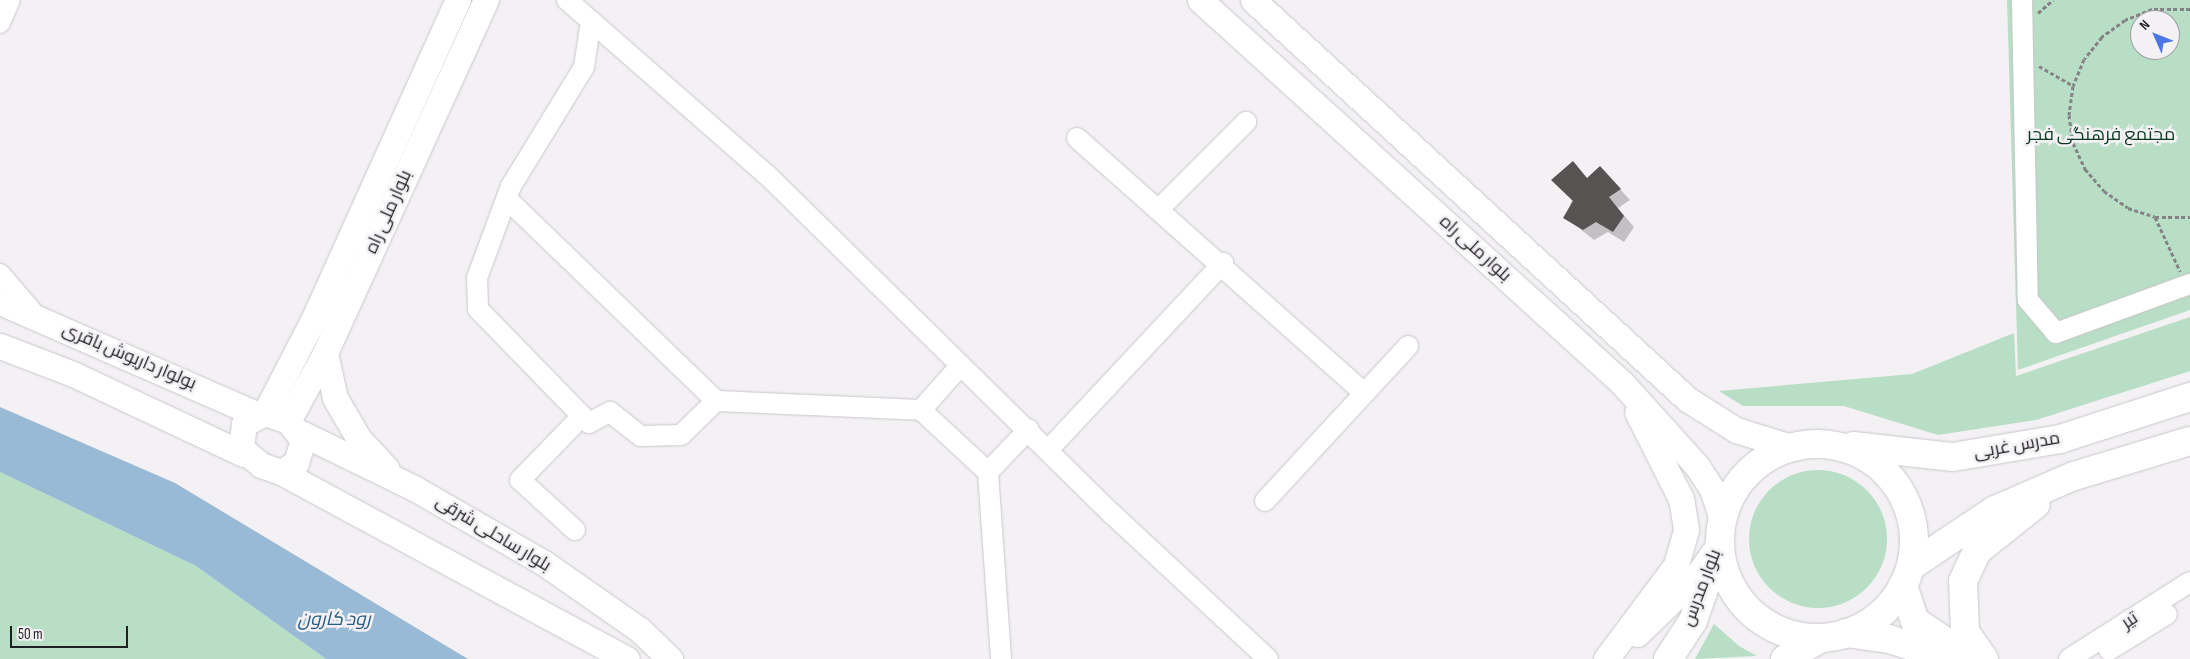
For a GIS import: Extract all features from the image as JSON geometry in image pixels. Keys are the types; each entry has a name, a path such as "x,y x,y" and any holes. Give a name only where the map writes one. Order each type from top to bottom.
{"highway":[{"name":"مدرس غربی","path":"1791,447 1838,446 1953,457 2060,439 2190,397"},
{"path":"1785,659 1882,611 1907,576 1995,510 2074,476 2190,441"},
{"path":"1838,446 1878,465 1898,487 1912,521 1907,576 1915,620 1960,652 1984,659"},
{"name":"بلوار مدرس","path":"1668,659 1693,621 1721,531 1746,474 1767,458 1791,447"},
{"path":"1984,659 1970,642 1962,615 1963,581 1977,551 2074,476"},
{"path":"1721,531 1727,575 1750,611 1771,626 1834,636 1889,639 1952,659"}],"main road":[{"name":"بلوار ملی راه","path":"294,428 291,390 458,0"},
{"name":"بلوار ملی راه","path":"261,413 291,390 325,353 486,0"},
{"name":"بلوار ملی راه","path":"1200,0 1622,383 1697,466 1712,489 1721,531"},
{"name":"بلوار ملی راه","path":"1252,0 1687,400 1736,430 1791,447"},
{"path":"1282,73 1306,48"},
{"name":"بولوار داریوش باقری","path":"0,302 261,413"},
{"path":"0,346 73,374 281,472 627,659"},
{"path":"325,353 335,398 359,439 394,478"},
{"path":"1608,659 1676,565 1686,528 1681,499 1622,383"},
{"path":"243,454 240,431 261,413 294,428 300,456 281,472"},
{"name":"بلوار ساحلی شرقی","path":"294,428 394,478 544,563 640,630 670,659"},
{"path":"1608,659 1696,577 1721,531"}],"street":[{"path":"0,23 10,0"},
{"path":"567,0 760,169 961,365 1268,659"},
{"path":"2022,0 2028,300 2056,333 2188,284"},
{"path":"592,21 584,67 507,199 477,278 478,309 589,423 610,412 641,436 681,435 716,401"},
{"path":"1160,208 1246,122"},
{"path":"1077,138 1223,263 1364,393"},
{"path":"507,199 716,401 921,410 988,472 1001,659"},
{"path":"1049,449 1223,263"},
{"path":"0,274 38,318"},
{"path":"1264,501 1408,346"},
{"path":"921,410 961,365"},
{"path":"575,530 520,480 582,416"},
{"path":"988,472 1029,429"},
{"name":"تیر","path":"2069,659 2190,582"},
{"name":"تیر","path":"2094,659 2190,599"}],"path":[{"path":"2190,9 2152,9 2125,20 2102,37 2084,59 2073,86 2070,124 2085,169 2104,191 2128,208 2155,217 2190,217"},
{"path":"2024,57 2073,86"},
{"path":"2155,217 2188,284"}],"green space":[{"name":"مجتمع فرهنگی فجر","path":"2007,0 2190,0 2190,310 2018,370"},
{"path":"2190,317 2190,371 2036,420 1938,435 1844,406 1743,406 1719,391 1912,374 2014,333 2016,376"},
{"path":"1818,470 1844,475 1867,490 1882,513 1887,539 1882,565 1867,588 1844,603 1818,608 1792,603 1769,588 1754,565 1749,539 1754,513 1769,490 1792,475"},
{"path":"0,472 196,566 326,659 0,659"},
{"path":"1714,624 1739,646 1757,656 1695,659"}],"water":[{"name":"رود کارون","path":"0,407 175,483 468,659 326,659 196,566 0,472"}],"building":[{"path":"1573,161 1587,178 1600,166 1621,189 1609,197 1624,216 1613,232 1596,222 1583,230 1563,218 1573,201 1551,180"}]}
